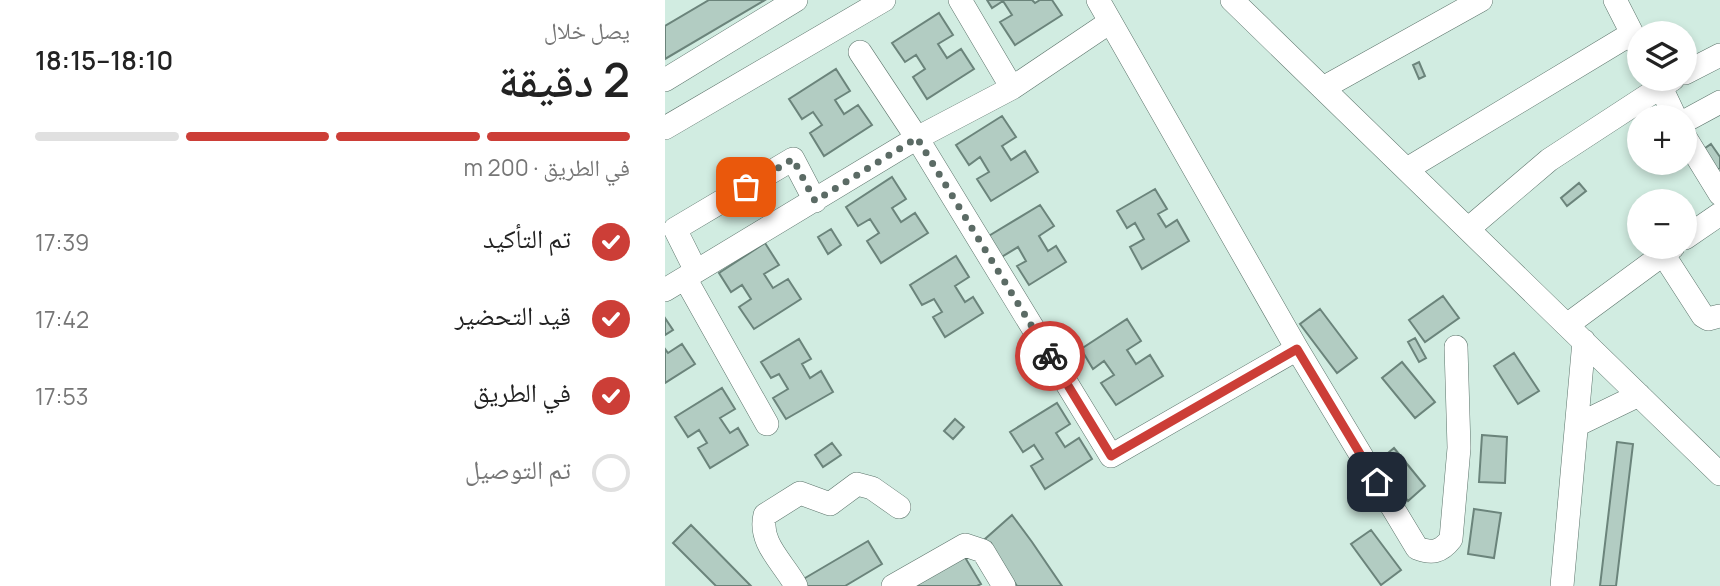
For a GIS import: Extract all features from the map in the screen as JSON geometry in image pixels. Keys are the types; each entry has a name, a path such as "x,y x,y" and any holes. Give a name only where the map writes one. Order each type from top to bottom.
{"street":[{"path":"665,80 796,0"},
{"path":"665,128 884,0"},
{"path":"960,0 1012,88"},
{"path":"1098,0 1297,349 1417,548 1427,552 1436,552 1445,547 1451,539 1459,448 1456,347"},
{"path":"1323,88 1481,0"},
{"path":"1615,0 1627,25"},
{"path":"1235,1 1720,474"},
{"path":"665,290 917,138 1012,88 1110,22"},
{"path":"1407,169 1627,46"},
{"path":"860,52 917,138 1111,456 1297,349"},
{"path":"1697,67 1720,55"},
{"path":"1468,229 1549,160 1649,91"},
{"path":"1697,114 1720,102"},
{"path":"1697,157 1720,194"},
{"path":"767,424 691,275 675,229 793,159 815,201"},
{"path":"1697,230 1720,214"},
{"path":"1567,325 1656,259"},
{"path":"1673,259 1703,316 1709,319 1720,316"},
{"path":"1562,586 1584,341"},
{"path":"1577,425 1639,395"},
{"path":"796,586 764,536 765,515 800,493 830,504 857,484 872,488 899,507"},
{"path":"893,586 965,545 983,551 1004,586"}],"building":[{"path":"709,0 765,0 665,59 665,26"},
{"path":"987,0 1032,0 1035,3 1052,0 1062,15 1015,45 1000,22 1012,15 1003,1 992,8"},
{"path":"939,13 953,35 938,44 947,58 961,49 974,69 927,99 913,77 925,69 916,55 905,62 892,43"},
{"path":"1419,62 1425,76 1419,79 1413,65"},
{"path":"836,69 850,91 835,100 844,114 858,105 872,125 824,156 810,133 822,125 813,112 802,119 789,99"},
{"path":"1002,116 1016,137 1002,146 1011,160 1025,151 1038,172 991,201 977,179 989,172 980,157 969,165 956,145"},
{"path":"1711,144 1720,157 1720,168 1715,171 1701,151"},
{"path":"892,177 906,199 892,208 901,222 915,213 928,233 881,263 867,241 879,233 870,219 858,226 846,207"},
{"path":"1579,183 1586,191 1567,206 1561,198"},
{"path":"1155,189 1167,209 1158,214 1166,227 1177,220 1189,241 1142,269 1130,247 1144,239 1135,223 1127,228 1117,211"},
{"path":"1040,205 1054,226 1039,236 1048,251 1056,246 1066,262 1029,285 1017,266 1026,261 1018,247 1000,258 987,237"},
{"path":"831,229 841,245 828,254 818,237"},
{"path":"765,243 779,265 764,274 773,288 788,279 801,299 754,329 739,307 751,299 742,285 731,292 719,273"},
{"path":"956,256 969,277 955,286 965,302 973,297 983,313 945,337 933,317 942,312 934,299 922,305 910,285"},
{"path":"1443,296 1459,318 1425,342 1409,320"},
{"path":"1320,309 1357,358 1337,373 1300,324"},
{"path":"665,318 673,330 665,335"},
{"path":"1127,319 1141,341 1127,350 1136,364 1150,355 1163,376 1116,405 1101,383 1114,375 1104,361 1093,369 1081,349"},
{"path":"1415,338 1426,358 1419,362 1408,342"},
{"path":"799,339 811,359 802,364 810,378 821,371 833,392 786,419 773,398 788,389 779,374 771,378 761,362"},
{"path":"682,344 695,364 665,383 665,349 668,353"},
{"path":"1514,353 1539,391 1518,404 1494,366"},
{"path":"1402,362 1435,402 1415,418 1382,378"},
{"path":"722,388 735,409 720,418 730,433 738,428 748,445 710,468 698,448 707,443 699,430 688,437 675,417"},
{"path":"1057,403 1070,424 1056,433 1065,447 1079,438 1092,459 1045,489 1031,466 1043,459 1034,445 1023,452 1010,432"},
{"path":"955,419 964,427 953,439 944,431"},
{"path":"1482,435 1507,437 1505,483 1479,482"},
{"path":"1617,442 1633,444 1616,586 1600,586"},
{"path":"832,443 841,455 823,467 815,455"},
{"path":"1394,448 1425,486 1408,501 1376,463"},
{"path":"1474,509 1501,513 1494,558 1468,554"},
{"path":"1012,515 1062,586 1017,586 985,539"},
{"path":"691,525 751,586 716,586 673,543"},
{"path":"1371,530 1401,570 1381,585 1351,544"},
{"path":"868,541 882,564 845,586 803,586 800,581"},
{"path":"963,554 981,584 908,586"}],"way so far":[{"path":"746,187 793,159 815,201 917,138 1050,356"}],"route":[{"path":"1050,356 1111,456 1297,349 1377,482"}]}
